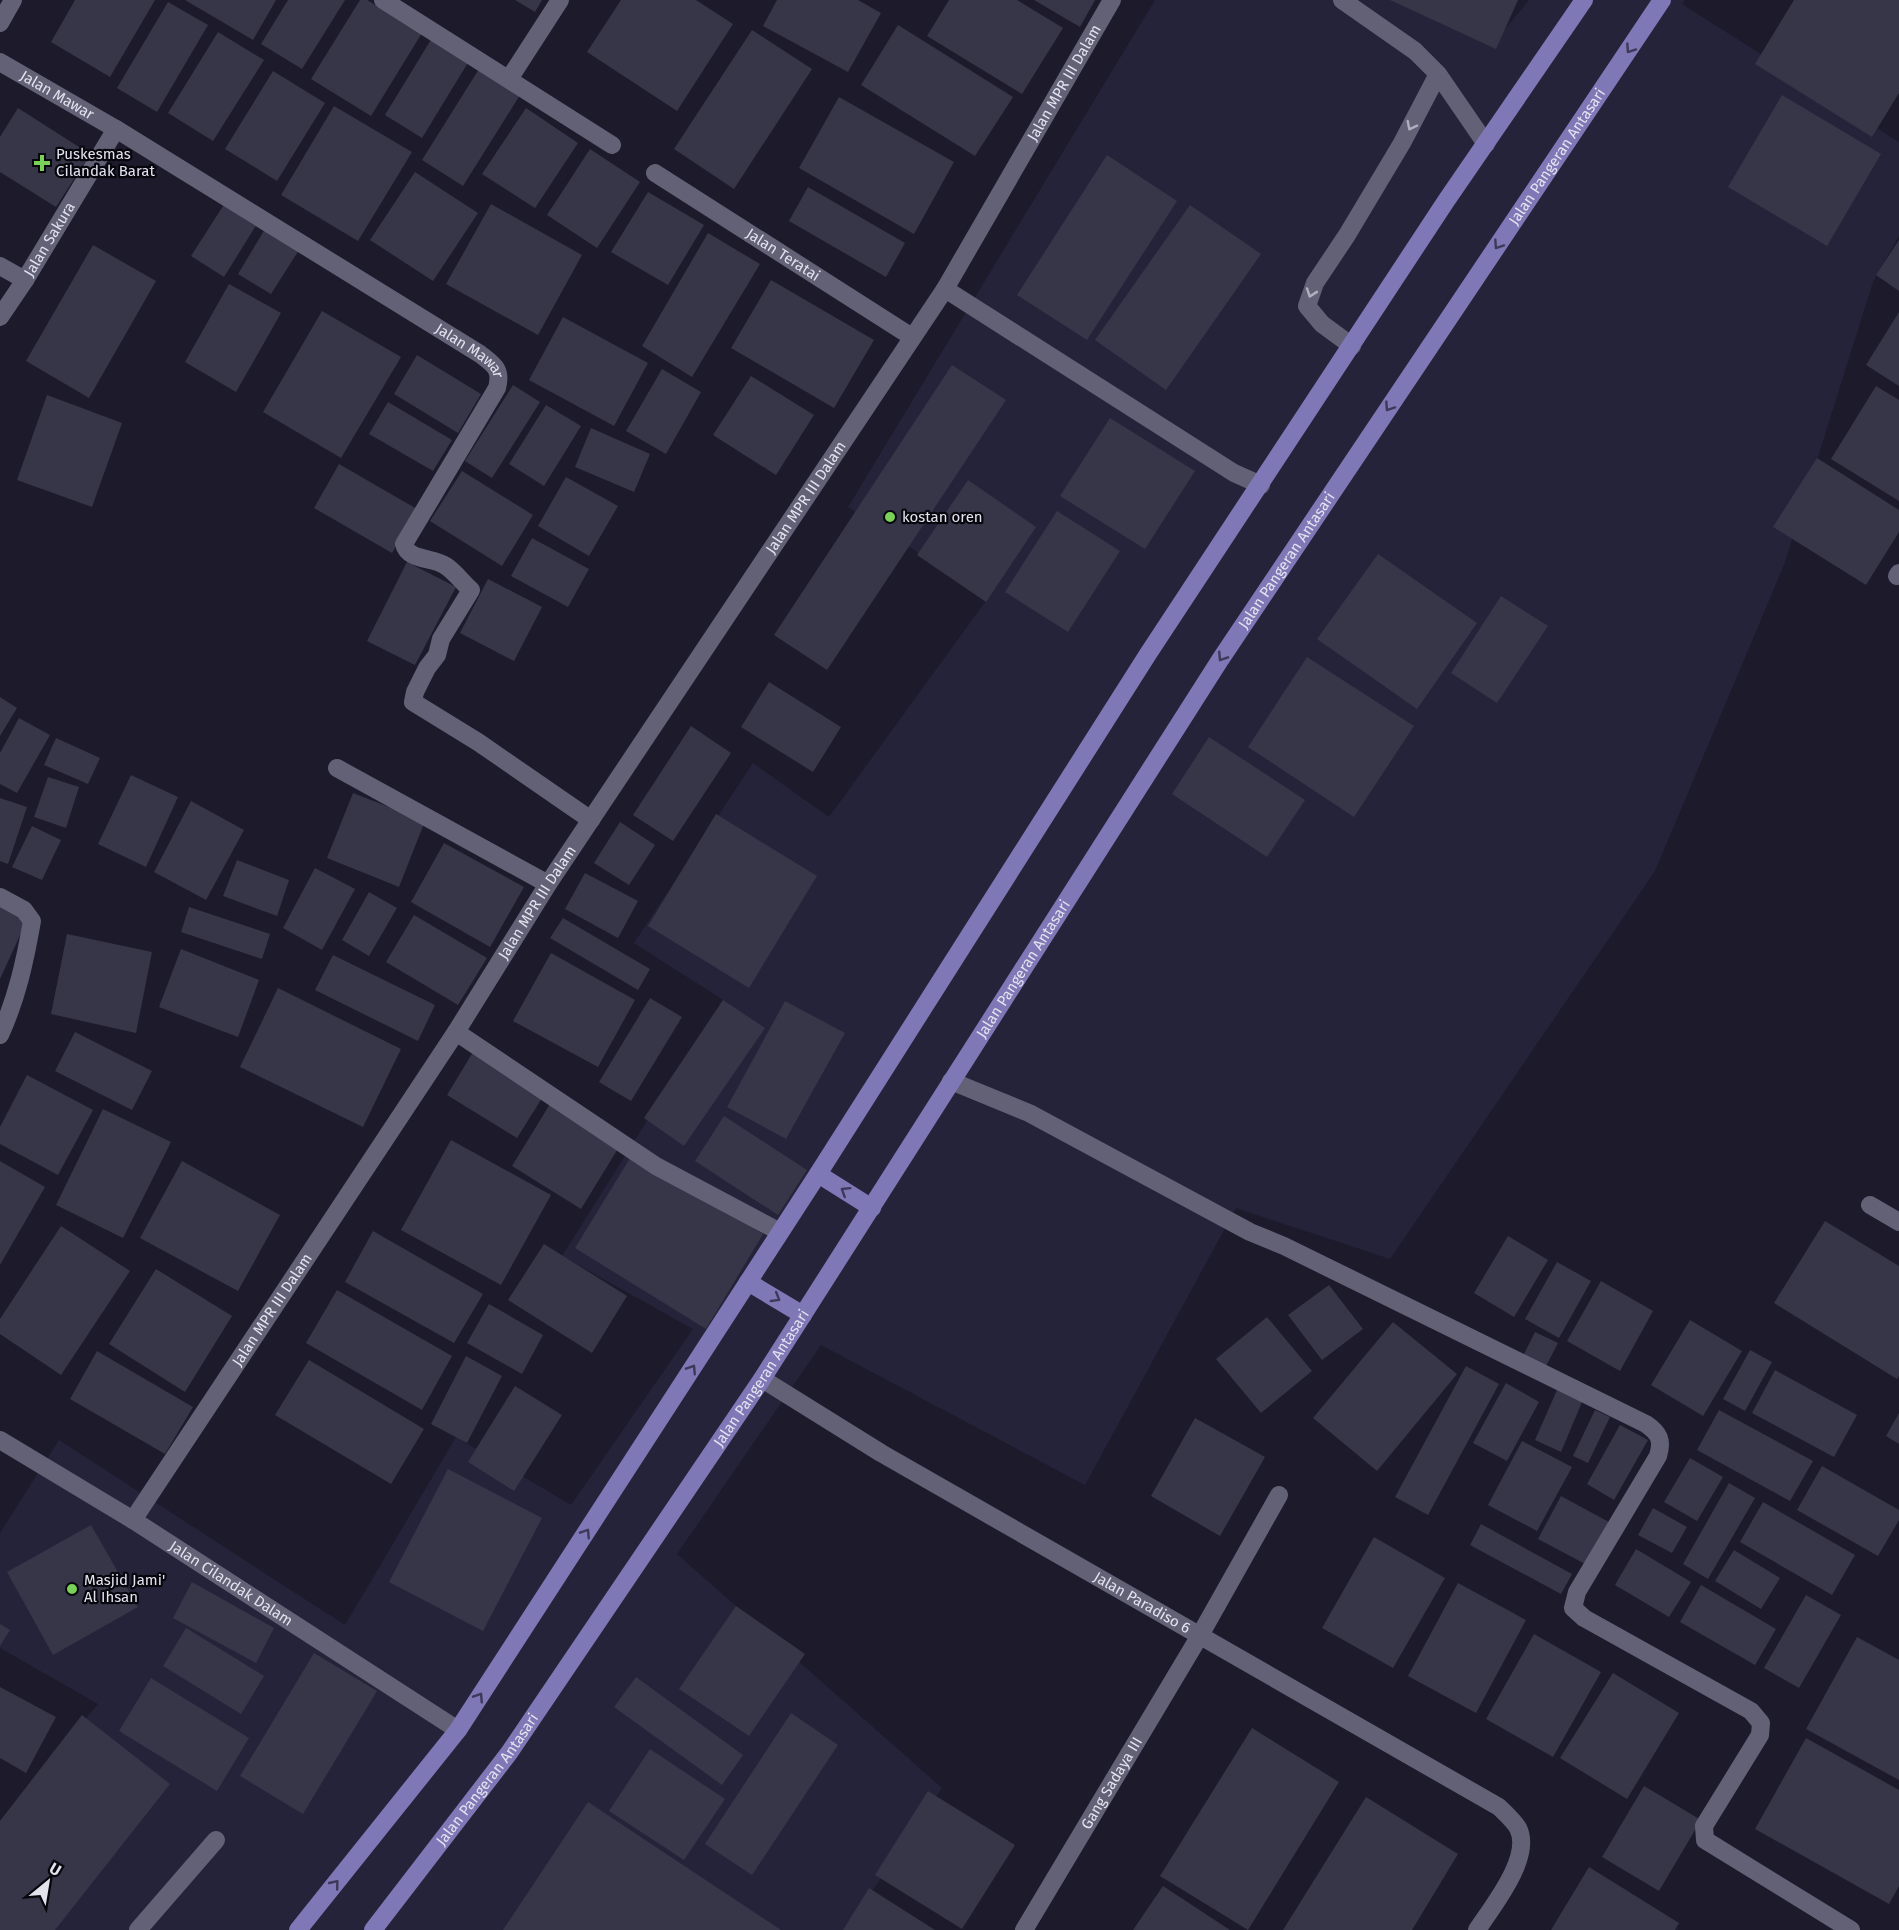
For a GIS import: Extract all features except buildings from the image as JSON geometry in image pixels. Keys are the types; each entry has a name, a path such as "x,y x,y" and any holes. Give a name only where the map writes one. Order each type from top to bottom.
{"main road":[{"path":"298,1930 458,1730 818,1174 1148,654 1584,0"},
{"name":"Jalan Pangeran Antasari","path":"373,1930 509,1753 762,1379 1220,660 1662,0"},
{"path":"818,1174 872,1208"},
{"path":"748,1282 803,1315"}],"street":[{"path":"0,23 13,0"},
{"path":"383,0 612,145"},
{"path":"509,79 560,0"},
{"name":"Jalan MPR III Dalam","path":"133,1520 456,1032 548,884 945,289 1112,0"},
{"path":"1342,0 1415,51 1438,74 1486,144"},
{"name":"Jalan Mawar","path":"0,62 116,129 480,354 496,368 499,379 497,388 404,544 408,552 445,565 471,590 441,639 437,655 427,668 415,692 413,702 478,742 591,820"},
{"path":"1352,346 1322,324 1307,306 1315,282 1347,235 1396,153 1438,74"},
{"name":"Jalan Sakura","path":"0,317 25,280 116,129"},
{"name":"Jalan Teratai","path":"655,173 912,337"},
{"path":"0,266 25,280"},
{"path":"945,289 1234,473 1261,485"},
{"path":"337,768 548,884"},
{"path":"0,897 24,910 32,921 24,966 11,1012 0,1035"},
{"path":"456,1032 656,1166 780,1232"},
{"path":"951,1081 1029,1113 1250,1232 1284,1246 1635,1418 1657,1432 1662,1443 1658,1456 1577,1592 1573,1608 1584,1618 1751,1711 1761,1723 1760,1735 1704,1826 1705,1840 1851,1930"},
{"path":"1870,1205 1899,1222"},
{"name":"Jalan Paradiso 6","path":"762,1379 881,1453 1499,1807 1519,1829 1521,1852 1515,1872 1477,1930"},
{"name":"Jalan Cilandak Dalam","path":"0,1440 133,1520 458,1730"},
{"name":"Gang Sadaya III","path":"1024,1930 1280,1495"},
{"path":"140,1930 216,1840"}],"shaded area":[{"path":"1155,0 1449,0 1502,33 1529,0 1685,0 1682,4 1899,142 1899,236 1873,282 1784,565 1655,871 1390,1259 1236,1208 1085,1485 821,1345 677,1554 942,1788 846,1930 0,1930 0,1821 98,1704 0,1648 0,1533 59,1440 345,1625 456,1437 571,1505 693,1329 562,1256 723,1000 634,943 753,763 829,817 988,598 848,507"}],"place":[{"name":"Puskesmas Cilandak Barat","path":"42,163"},
{"name":"kostan oren","path":"890,517"},
{"name":"Masjid Jami' Al Ihsan","path":"72,1589"}]}
